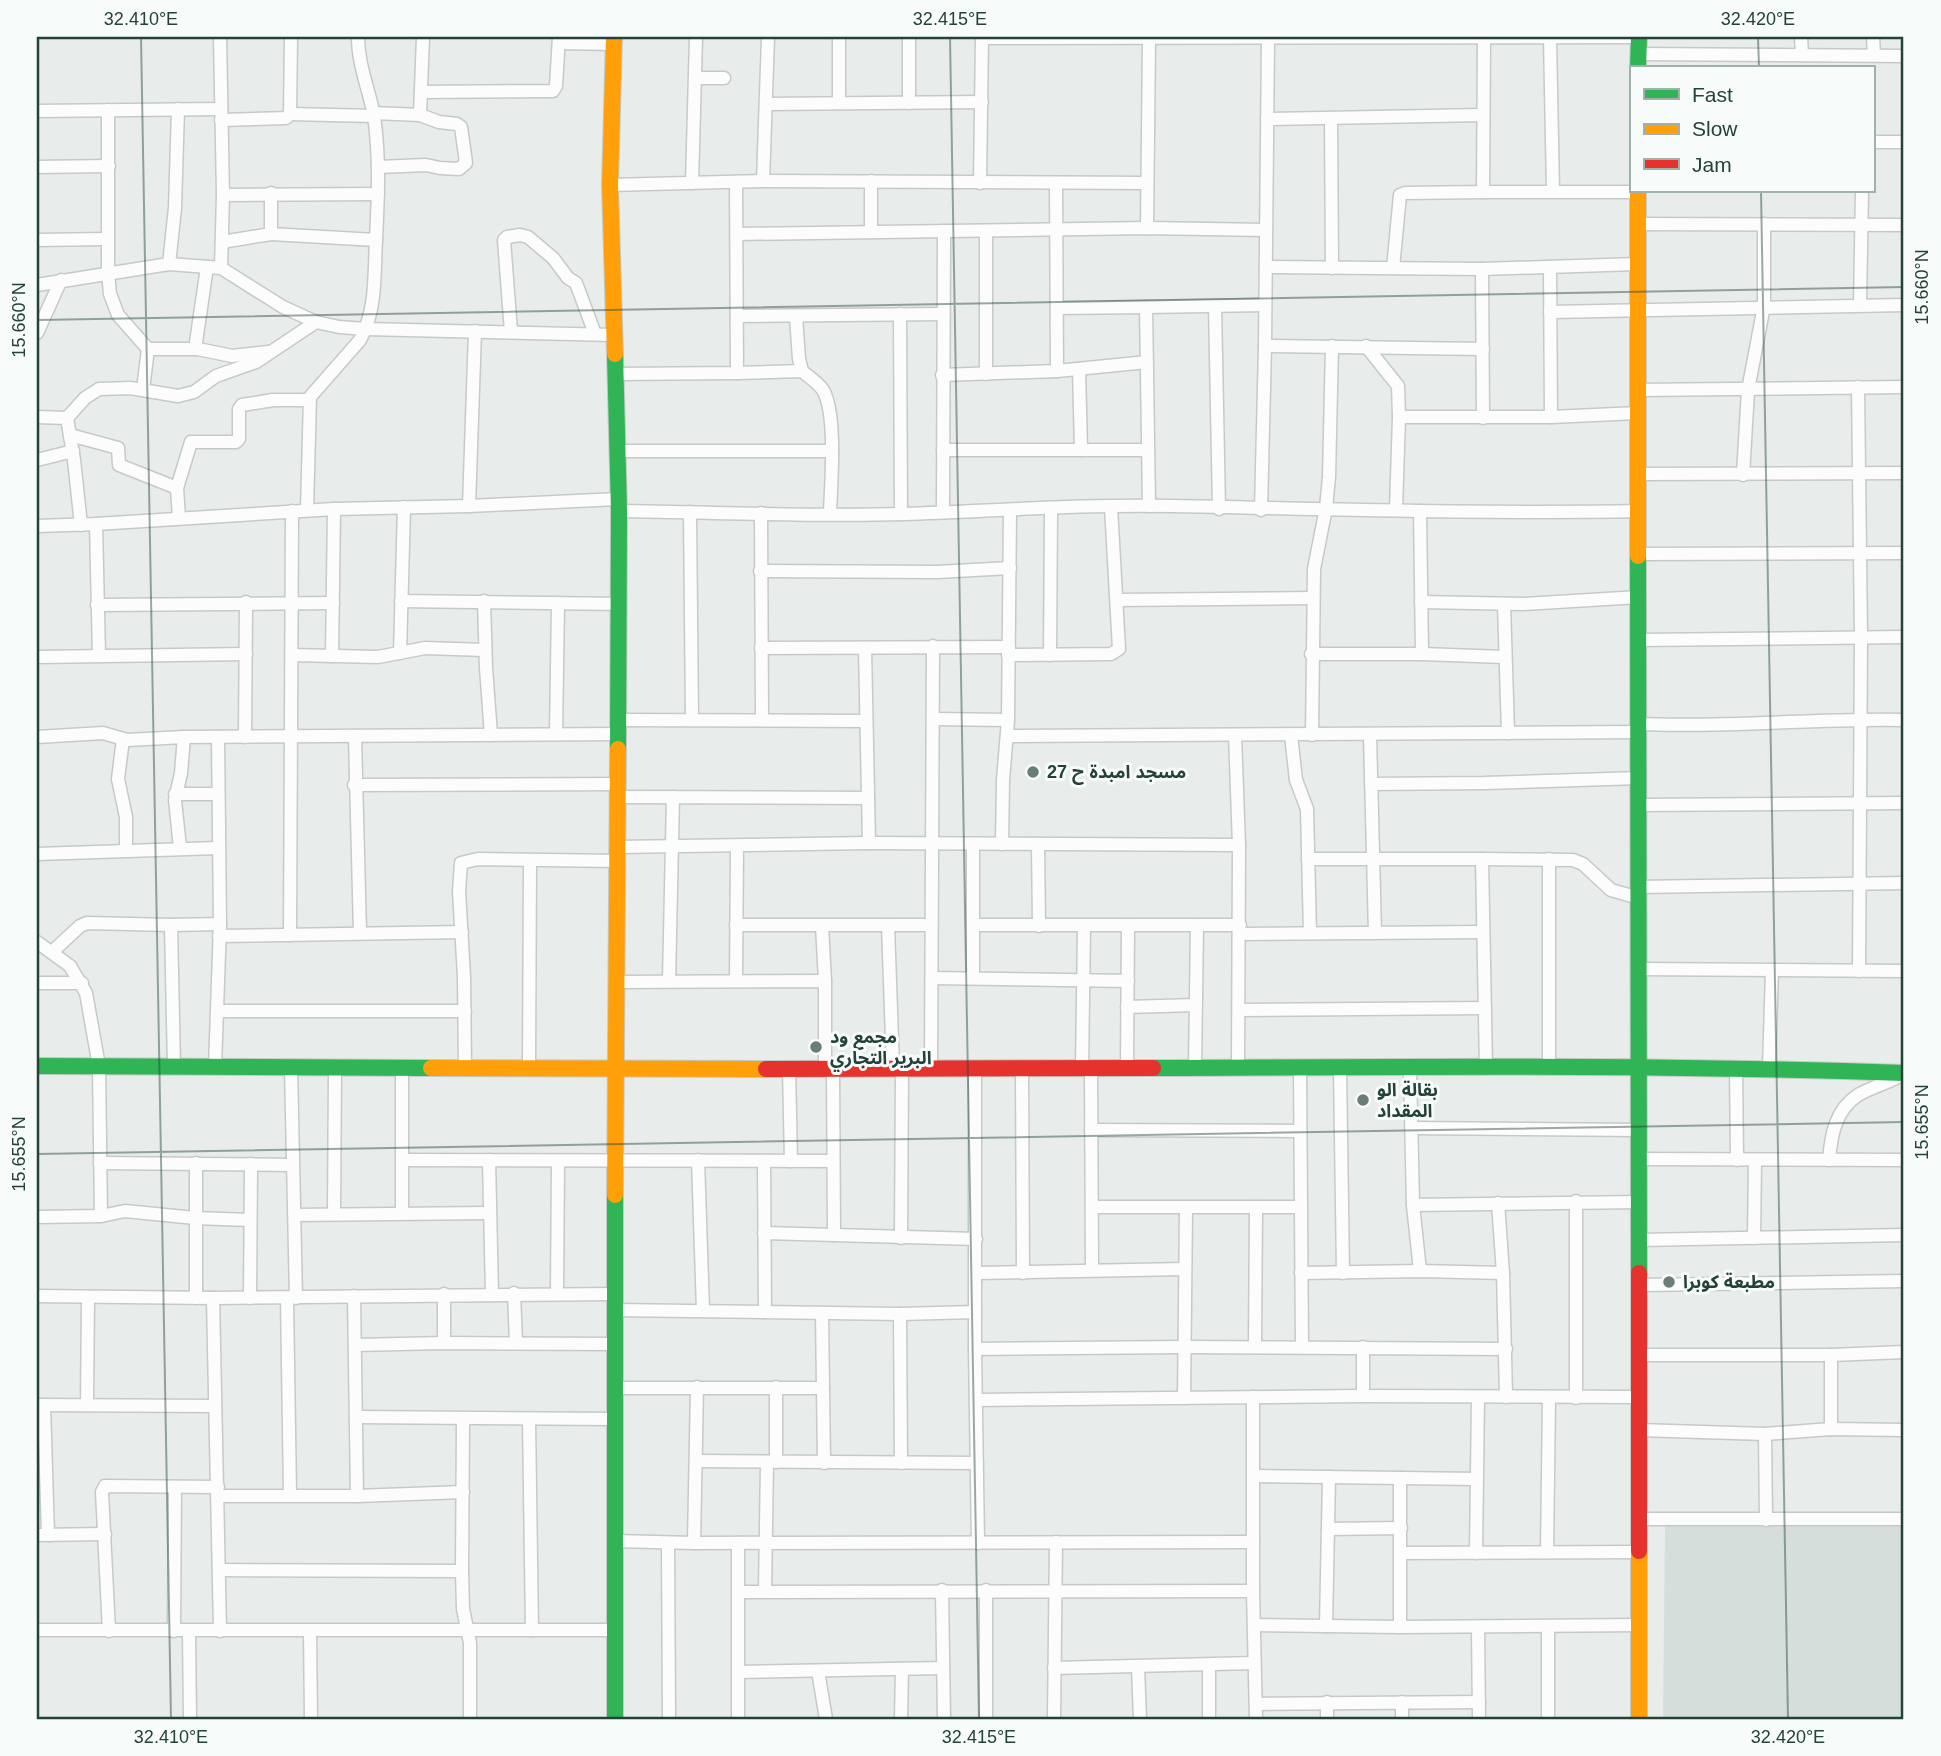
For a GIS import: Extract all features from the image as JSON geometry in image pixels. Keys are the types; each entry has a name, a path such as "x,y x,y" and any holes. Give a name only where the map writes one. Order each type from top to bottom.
{"main road":[{"path":"1638,61 1639,37"},
{"path":"614,40 610,185 619,604 614,1302 615,1719"},
{"path":"1638,192 1639,1719"},
{"path":"37,1066 615,1069 1639,1067 1904,1073"}],"street":[{"path":"219,37 223,195 221,268"},
{"path":"290,114 291,37"},
{"path":"307,510 309,400 313,392 353,349 366,329 374,294 378,167 373,115 363,77 358,37"},
{"path":"420,115 423,37"},
{"path":"692,183 695,37"},
{"path":"763,181 768,37"},
{"path":"839,37 839,103"},
{"path":"909,37 909,103"},
{"path":"980,183 982,37 1639,37"},
{"path":"1801,37 1801,55"},
{"path":"1866,60 1873,37"},
{"path":"1483,192 1485,38"},
{"path":"1550,38 1553,191"},
{"path":"1147,229 1149,39"},
{"path":"1261,510 1268,39"},
{"path":"421,92 553,90 556,86 559,40 614,40"},
{"path":"1638,61 1801,55 1866,60 1904,56"},
{"path":"696,78 724,78"},
{"path":"767,104 982,102"},
{"path":"169,264 175,208 178,109"},
{"path":"37,111 178,109 221,115 286,118 290,114 420,115 461,127 466,163 459,169 426,165 378,167"},
{"path":"108,110 107,239 110,294 118,315 148,349 143,389"},
{"path":"1267,119 1483,115"},
{"path":"1331,118 1332,268"},
{"path":"1874,142 1904,142"},
{"path":"37,167 109,166"},
{"path":"610,185 763,181 1147,183"},
{"path":"871,181 871,232"},
{"path":"736,182 737,373"},
{"path":"1056,183 1057,371"},
{"path":"1394,268 1400,195 1405,193 1630,191"},
{"path":"1860,305 1862,192"},
{"path":"271,193 271,234"},
{"path":"223,195 378,194"},
{"path":"1637,224 1904,225"},
{"path":"1743,475 1748,390 1763,306 1764,224"},
{"path":"737,234 1266,230"},
{"path":"943,512 944,231"},
{"path":"986,231 986,374"},
{"path":"222,242 271,234 376,240"},
{"path":"511,331 504,240 520,235 528,237 576,283 595,334"},
{"path":"37,240 107,239"},
{"path":"37,285 169,264 221,268 283,307 316,322 339,327 614,335"},
{"path":"1266,267 1482,269 1637,264"},
{"path":"195,349 206,267"},
{"path":"1550,267 1551,417"},
{"path":"1482,269 1483,418"},
{"path":"37,333 61,280"},
{"path":"1057,308 1265,305"},
{"path":"1550,312 1904,305"},
{"path":"1215,306 1219,509"},
{"path":"1146,307 1149,506"},
{"path":"901,314 901,514"},
{"path":"737,316 943,314"},
{"path":"796,316 802,371 820,386 827,399 832,451 830,513"},
{"path":"67,418 89,393 99,389 121,387 178,396 187,394 201,388 216,376 252,364 316,322"},
{"path":"469,506 475,331"},
{"path":"1265,346 1483,349"},
{"path":"1312,735 1313,597 1316,552 1326,508 1332,346"},
{"path":"1366,346 1398,386 1396,509"},
{"path":"148,349 195,349 226,355 272,352"},
{"path":"942,375 1057,371 1147,362"},
{"path":"1079,369 1081,450"},
{"path":"615,374 802,371"},
{"path":"1858,387 1861,637 1859,971"},
{"path":"1638,390 1904,387"},
{"path":"179,518 177,488 191,442 235,443 238,440 240,406 273,400 309,400"},
{"path":"1399,417 1551,417 1638,413"},
{"path":"37,417 67,418"},
{"path":"67,418 80,525"},
{"path":"70,435 118,448 119,465 177,488"},
{"path":"943,450 1147,450"},
{"path":"37,460 73,451"},
{"path":"617,451 832,451"},
{"path":"1639,474 1904,473"},
{"path":"37,526 307,510 469,506 618,505 690,512 901,514 1149,506 1525,513 1639,511"},
{"path":"400,653 404,508"},
{"path":"761,648 933,646 1050,655 1117,652 1120,643 1111,508"},
{"path":"332,656 334,509"},
{"path":"1050,655 1051,509"},
{"path":"1002,844 1009,720 1010,510"},
{"path":"1420,510 1422,654"},
{"path":"290,935 292,511"},
{"path":"690,512 692,720"},
{"path":"761,513 762,719"},
{"path":"96,524 99,656"},
{"path":"1639,554 1904,554"},
{"path":"760,571 937,572 1010,568"},
{"path":"1117,600 1313,597"},
{"path":"1421,602 1504,604 1639,597"},
{"path":"401,601 619,604"},
{"path":"484,601 491,735"},
{"path":"245,737 246,602"},
{"path":"97,605 333,603"},
{"path":"556,734 558,603"},
{"path":"1504,604 1508,733"},
{"path":"1639,640 1904,637"},
{"path":"931,1069 933,646"},
{"path":"292,654 378,657 425,648 485,650"},
{"path":"865,648 869,843"},
{"path":"37,657 246,654"},
{"path":"1311,654 1504,657"},
{"path":"934,719 1009,720"},
{"path":"1007,736 1508,733 1860,719 1904,720"},
{"path":"37,737 103,733 123,739 556,734 692,720 866,721"},
{"path":"1235,735 1240,930 1238,1068"},
{"path":"1291,735 1296,780 1307,809 1310,933"},
{"path":"1370,735 1375,933"},
{"path":"180,848 175,794 181,773 184,737"},
{"path":"355,737 360,933"},
{"path":"215,1067 219,930 218,738"},
{"path":"123,739 118,779 126,817 126,850"},
{"path":"1371,784 1639,778"},
{"path":"355,785 618,791 673,797 868,797"},
{"path":"175,794 218,794"},
{"path":"669,981 673,797"},
{"path":"1638,805 1904,803"},
{"path":"465,1067 466,1011 459,882 461,863 466,860 530,861 618,854 671,846 869,843 1239,845"},
{"path":"973,844 973,977"},
{"path":"1038,844 1039,926"},
{"path":"736,980 737,846"},
{"path":"37,854 218,848"},
{"path":"1308,859 1578,861 1611,890 1638,893 1904,883"},
{"path":"1482,859 1486,1068"},
{"path":"1549,859 1549,1068"},
{"path":"528,1068 530,861"},
{"path":"52,952 80,926 87,923 171,925 290,935 462,932"},
{"path":"171,925 174,1068"},
{"path":"736,925 931,925"},
{"path":"973,925 1196,925 1310,933 1482,932"},
{"path":"1127,1068 1128,925"},
{"path":"1195,1067 1196,925"},
{"path":"822,926 834,1235"},
{"path":"888,926 898,1069 901,1238"},
{"path":"1084,926 1091,1130 1092,1270"},
{"path":"37,942 70,967 86,993 99,1066 101,1216"},
{"path":"1638,969 1904,971"},
{"path":"1769,1068 1772,971"},
{"path":"932,978 1128,981"},
{"path":"618,982 825,981"},
{"path":"37,983 82,984"},
{"path":"1128,1007 1195,1005"},
{"path":"1239,1010 1485,1008"},
{"path":"218,1011 466,1011"},
{"path":"290,1495 291,1298 295,1215 291,1067"},
{"path":"402,1067 402,1213"},
{"path":"334,1214 335,1068"},
{"path":"789,1068 791,1161"},
{"path":"1300,1068 1302,1347"},
{"path":"1340,1068 1343,1273"},
{"path":"1736,1068 1737,1160"},
{"path":"975,1069 978,1544"},
{"path":"1022,1069 1023,1273"},
{"path":"1410,1069 1413,1205 1420,1271"},
{"path":"1829,1160 1832,1134 1839,1116 1857,1096 1904,1073"},
{"path":"1412,1128 1639,1130"},
{"path":"1091,1130 1300,1131"},
{"path":"1639,1159 1904,1160"},
{"path":"402,1160 833,1161"},
{"path":"489,1160 492,1294"},
{"path":"698,1160 703,1310"},
{"path":"1754,1238 1755,1160"},
{"path":"557,1293 558,1161"},
{"path":"764,1162 765,1312"},
{"path":"100,1163 293,1165"},
{"path":"196,1164 196,1298"},
{"path":"250,1298 251,1164"},
{"path":"1576,1201 1576,1398"},
{"path":"1413,1205 1640,1202"},
{"path":"1498,1203 1503,1273 1506,1397"},
{"path":"1092,1207 1301,1207"},
{"path":"1255,1347 1256,1207"},
{"path":"1184,1398 1186,1208"},
{"path":"37,1217 101,1216 125,1211 250,1220"},
{"path":"295,1215 489,1213"},
{"path":"764,1233 976,1239"},
{"path":"1640,1240 1904,1236"},
{"path":"976,1273 1184,1269"},
{"path":"1301,1273 1503,1273"},
{"path":"1640,1285 1904,1281"},
{"path":"514,1293 516,1343"},
{"path":"37,1296 291,1298 557,1293 614,1302 703,1310 900,1314 975,1312"},
{"path":"444,1294 444,1343"},
{"path":"354,1296 357,1496"},
{"path":"87,1404 88,1298"},
{"path":"213,1298 220,1631"},
{"path":"822,1313 824,1463"},
{"path":"900,1314 901,1463"},
{"path":"355,1345 614,1344"},
{"path":"975,1349 1184,1346 1506,1349"},
{"path":"1363,1347 1363,1396"},
{"path":"1640,1355 1831,1355 1904,1352"},
{"path":"1831,1355 1831,1429"},
{"path":"694,1544 697,1387"},
{"path":"765,1591 765,1542 776,1387"},
{"path":"614,1388 822,1388"},
{"path":"976,1400 1363,1396 1639,1397"},
{"path":"1253,1397 1256,1719"},
{"path":"1476,1553 1478,1397"},
{"path":"1548,1552 1549,1398"},
{"path":"105,1534 42,1535 41,1405 215,1406"},
{"path":"356,1417 615,1419"},
{"path":"463,1419 463,1609 468,1631 470,1719"},
{"path":"529,1419 532,1630"},
{"path":"1639,1430 1765,1434 1831,1429 1904,1430"},
{"path":"1765,1434 1766,1520"},
{"path":"696,1461 977,1463"},
{"path":"1254,1476 1476,1479"},
{"path":"1326,1626 1329,1477"},
{"path":"1400,1478 1400,1627"},
{"path":"109,1631 102,1492 105,1486 175,1487 290,1495 357,1496 463,1492"},
{"path":"174,1631 175,1487"},
{"path":"1639,1519 1904,1519"},
{"path":"1328,1529 1401,1528"},
{"path":"615,1541 694,1544 1253,1542"},
{"path":"738,1542 738,1719"},
{"path":"1054,1719 1056,1542"},
{"path":"668,1543 669,1719"},
{"path":"1401,1553 1639,1552"},
{"path":"219,1570 463,1571"},
{"path":"942,1590 944,1719"},
{"path":"986,1590 986,1719"},
{"path":"739,1592 1253,1591"},
{"path":"1254,1625 1638,1625"},
{"path":"1478,1627 1479,1719"},
{"path":"1548,1627 1548,1719"},
{"path":"37,1630 616,1630"},
{"path":"189,1631 190,1719"},
{"path":"310,1631 312,1719"},
{"path":"1054,1668 1254,1664"},
{"path":"1209,1666 1209,1719"},
{"path":"1138,1667 1140,1719"},
{"path":"739,1672 943,1668"},
{"path":"901,1719 902,1669"},
{"path":"818,1671 826,1719"},
{"path":"1327,1702 1327,1719"},
{"path":"1402,1702 1402,1719"},
{"path":"1256,1704 1479,1702"}],"shaded area":[{"path":"1904,1517 1904,1719 1663,1719 1665,1526"}],"traffic: fast":[{"path":"1638,66 1639,37"},
{"path":"615,354 619,511 618,749"},
{"path":"1638,556 1639,1273"},
{"path":"37,1066 431,1068"},
{"path":"1153,1068 1622,1067 1904,1073"},
{"path":"615,1195 615,1719"}],"traffic: slow":[{"path":"614,37 610,185 615,354"},
{"path":"1638,192 1638,556"},
{"path":"615,1195 618,749"},
{"path":"431,1068 766,1069"},
{"path":"1639,1551 1639,1719"}],"traffic: jam":[{"path":"766,1069 1153,1068"},
{"path":"1639,1273 1639,1551"}],"place":[{"name":"مسجد امبدة ح 27","path":"1033,772"},
{"name":"مجمع ود البرير التجاري","path":"816,1047"},
{"name":"بقالة الو المقداد","path":"1363,1100"},
{"name":"مطبعة كوبرا","path":"1669,1282"}]}
